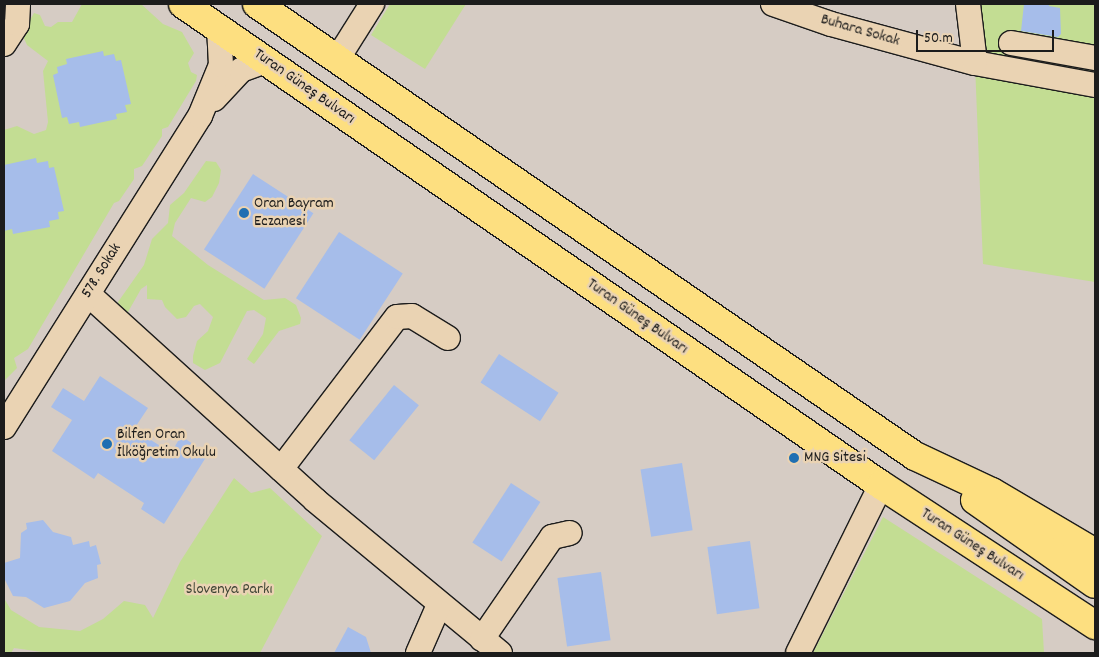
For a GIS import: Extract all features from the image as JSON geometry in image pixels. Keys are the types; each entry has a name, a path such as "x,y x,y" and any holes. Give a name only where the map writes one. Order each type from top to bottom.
{"main road":[{"name":"Turan Güneş Bulvarı","path":"183,4 881,485 1095,625"},
{"path":"257,4 915,456 1095,584"},
{"path":"915,456 992,492 1095,553"}],"street":[{"path":"4,44 17,24 18,4"},
{"path":"338,58 372,4"},
{"name":"Buhara Sokak","path":"773,4 831,24 975,64 1095,85"},
{"path":"968,4 975,64"},
{"path":"200,116 221,65 219,29"},
{"path":"1011,43 1095,58"},
{"path":"1030,74 1035,48"},
{"path":"200,116 241,70 266,61"},
{"name":"578. Sokak","path":"4,427 200,116"},
{"path":"88,294 281,469 439,605 500,653"},
{"path":"281,469 397,317 412,316 448,338"},
{"path":"798,653 881,485"},
{"path":"482,639 552,537 570,533"},
{"path":"418,653 439,605"}],"green space":[{"path":"82,4 141,4 163,24 182,32 194,53 188,63 191,72 197,75 196,81 168,127 162,129 162,136 142,166 134,169 134,179 119,201 114,203 28,349 14,358 17,368 4,381 4,130 17,126 34,134 46,130 48,122 43,71 48,61 27,45 22,34 34,13 40,15 45,26 51,27 58,22 72,22"},
{"path":"390,4 466,4 425,69 371,35"},
{"path":"968,4 1095,4 1095,282 983,264 975,64"},
{"path":"206,161 216,162 221,170 219,183 212,197 205,202 191,198 175,223 172,236 208,265 264,300 285,298 296,305 301,318 300,324 279,331 254,364 247,359 263,334 266,318 254,310 247,311 220,363 205,370 193,363 193,356 197,341 208,331 213,317 200,304 194,306 186,317 177,319 165,307 162,300 147,299 147,285 141,289 128,312 119,312 118,302 144,265 152,239 168,223 170,205 184,193"},
{"name":"Slovenya Parkı","path":"234,478 251,493 270,488 322,536 260,653 49,653 14,648 11,653 4,653 4,598 11,610 39,627 80,631 103,619 124,601 145,605 153,618 180,562"},
{"path":"883,517 1042,619 1044,653 813,653"}],"building":[{"path":"1024,4 1049,4 1049,6 1060,8 1061,34 1058,37 1021,31"},
{"path":"103,51 104,56 114,54 116,61 121,60 131,104 125,105 127,112 116,114 117,119 80,127 79,122 69,124 67,117 62,118 53,75 58,73 57,67 67,64 66,59"},
{"path":"36,158 37,163 48,161 49,168 54,167 64,211 58,212 59,219 49,221 50,227 13,234 12,229 4,231 4,165"},
{"path":"253,174 313,213 264,289 204,249"},
{"path":"339,232 403,273 360,340 296,298"},
{"path":"499,354 559,393 540,421 480,383"},
{"name":"Bilfen Oran İlköğretim Okulu","path":"100,376 148,408 134,429 171,453 181,436 208,454 164,524 141,509 144,503 98,473 94,479 52,451 72,420 51,407 63,388 84,401"},
{"path":"394,385 419,405 374,460 349,440"},
{"path":"682,463 693,530 651,537 641,470"},
{"path":"511,483 540,502 502,562 472,543"},
{"path":"43,520 53,532 71,537 73,545 89,541 90,547 96,545 101,564 97,565 98,578 85,583 70,601 44,608 26,597 13,596 4,578 4,563 20,558 21,533 27,529 26,523"},
{"path":"750,541 759,608 717,614 707,547"},
{"path":"601,572 611,640 567,646 557,578"},
{"path":"348,627 366,637 371,653 334,653"}],"place":[{"name":"Oran Bayram Eczanesi","path":"244,213"},
{"name":"Bilfen Oran İlköğretim Okulu","path":"107,444"},
{"name":"MNG Sitesi","path":"794,458"}]}
